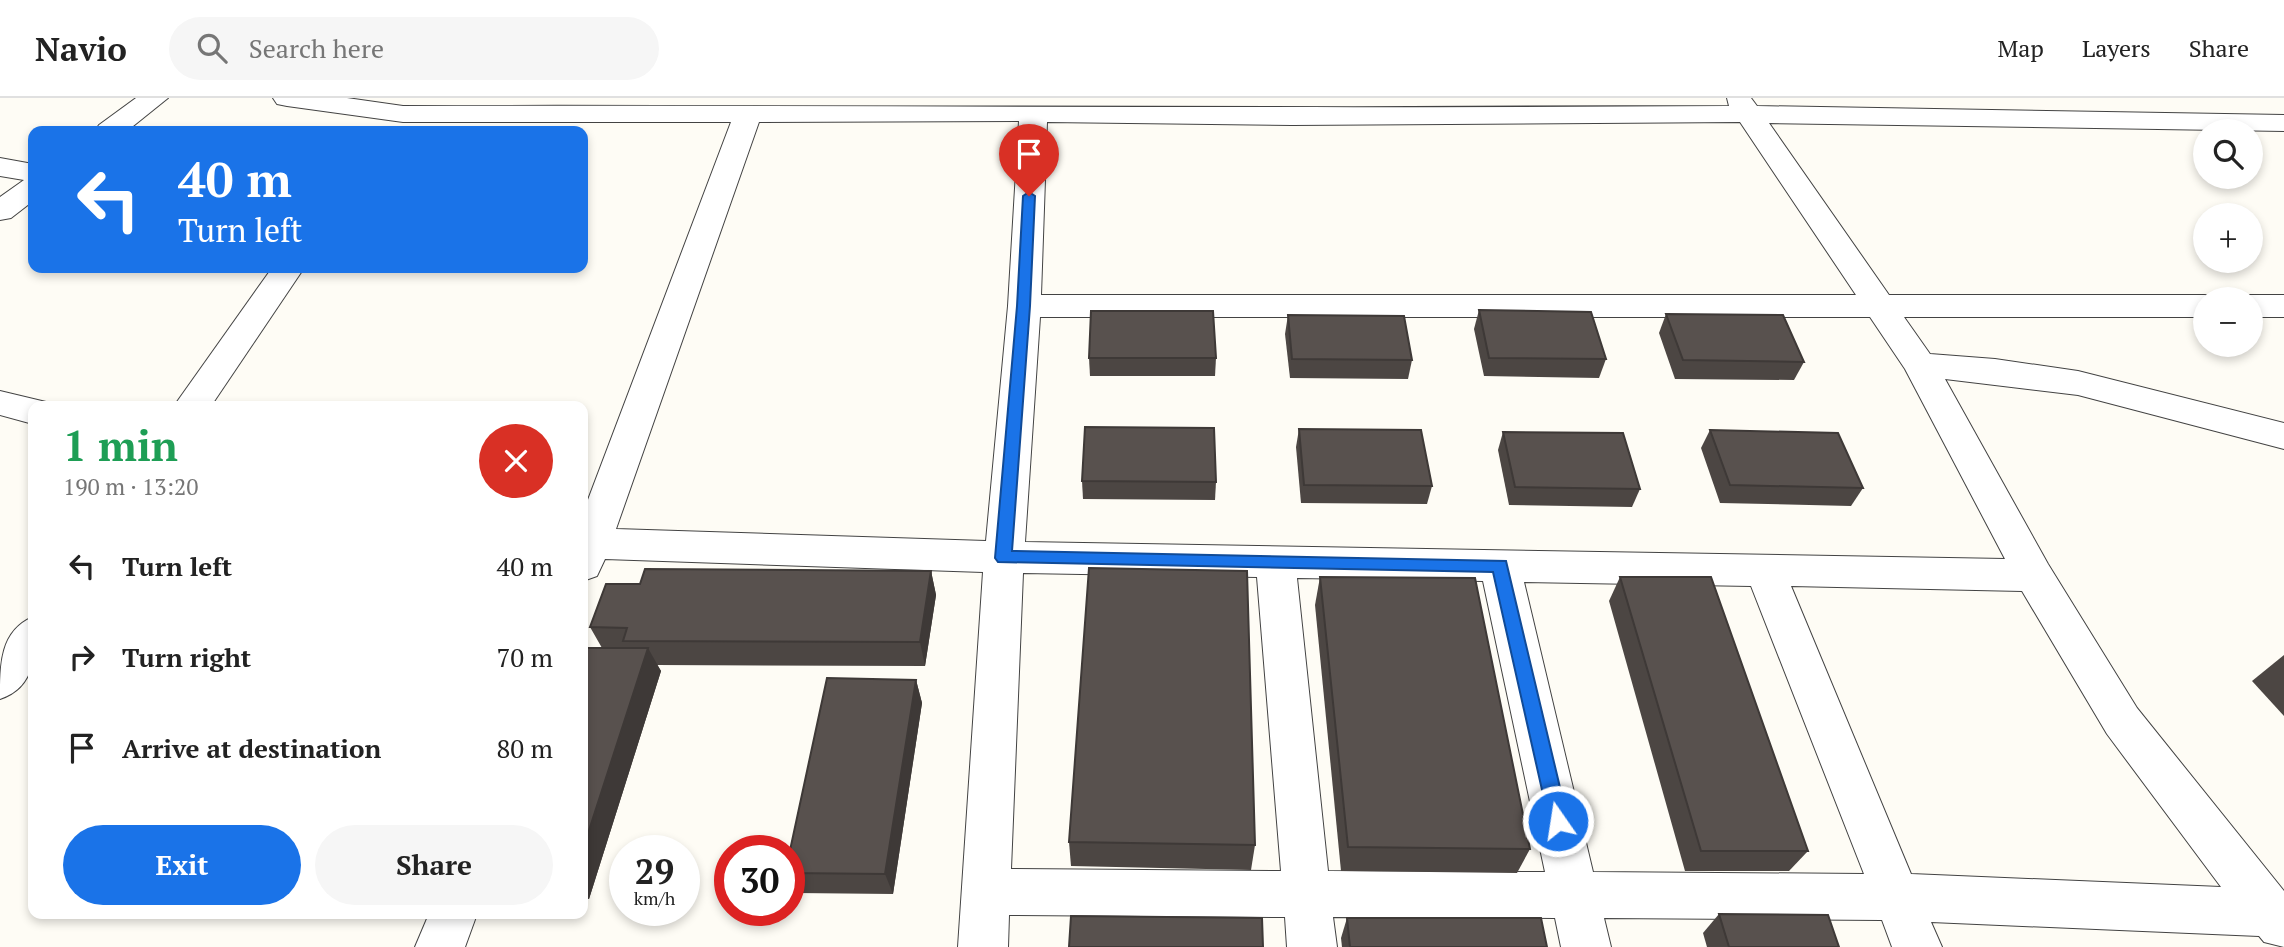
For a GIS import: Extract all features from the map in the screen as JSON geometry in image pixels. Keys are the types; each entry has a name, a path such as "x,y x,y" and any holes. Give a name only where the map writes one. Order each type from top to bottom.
{"street":[{"path":"116,126 155,98"},
{"path":"287,98 402,114 1033,113 1291,107 1743,106 2284,123"},
{"path":"2156,98 2181,121"},
{"path":"1743,106 1883,307 1920,365 2034,575 2122,721 2278,921"},
{"path":"983,947 1004,558 1024,306 1033,113"},
{"path":"588,543 748,114"},
{"path":"0,167 24,193"},
{"path":"195,401 285,273"},
{"path":"1024,306 2193,306"},
{"path":"2263,306 2284,306"},
{"path":"1920,365 1995,371 2078,383 2284,436"},
{"path":"0,403 28,410"},
{"path":"588,551 2034,575"},
{"path":"1275,561 1312,947"},
{"path":"1500,566 1586,947"},
{"path":"1765,572 1899,897 1917,947"},
{"path":"0,681 28,641"},
{"path":"986,892 1576,898 1899,897 2278,921"},
{"path":"440,947 451,919"}],"building":[{"path":"1479,310 1591,312 1606,359 1489,358"},
{"path":"1091,311 1213,311 1216,358 1089,358"},
{"path":"1666,314 1783,315 1804,362 1683,360"},
{"path":"1288,315 1404,316 1412,360 1292,359"},
{"path":"1085,427 1214,428 1216,482 1082,481"},
{"path":"1299,429 1421,430 1432,486 1304,485"},
{"path":"1710,430 1838,433 1863,488 1730,485"},
{"path":"1503,432 1623,433 1640,489 1515,487"},
{"path":"1089,568 1247,571 1255,845 1069,842"},
{"path":"645,569 931,571 920,642 623,641 627,628 590,627 606,584 640,584"},
{"path":"1320,577 1475,578 1530,849 1348,847"},
{"path":"1620,577 1711,577 1808,851 1701,851"},
{"path":"588,648 648,648 588,834"},
{"path":"827,678 916,680 885,874 805,873 805,835 793,835"},
{"path":"1719,914 1828,915 1839,947 1729,947"},
{"path":"1071,916 1262,918 1263,947 1069,947"},
{"path":"1347,918 1541,918 1547,947 1350,947"}],"route":[{"path":"1029,196 1024,306 1004,558 1500,566 1558,821"}]}
